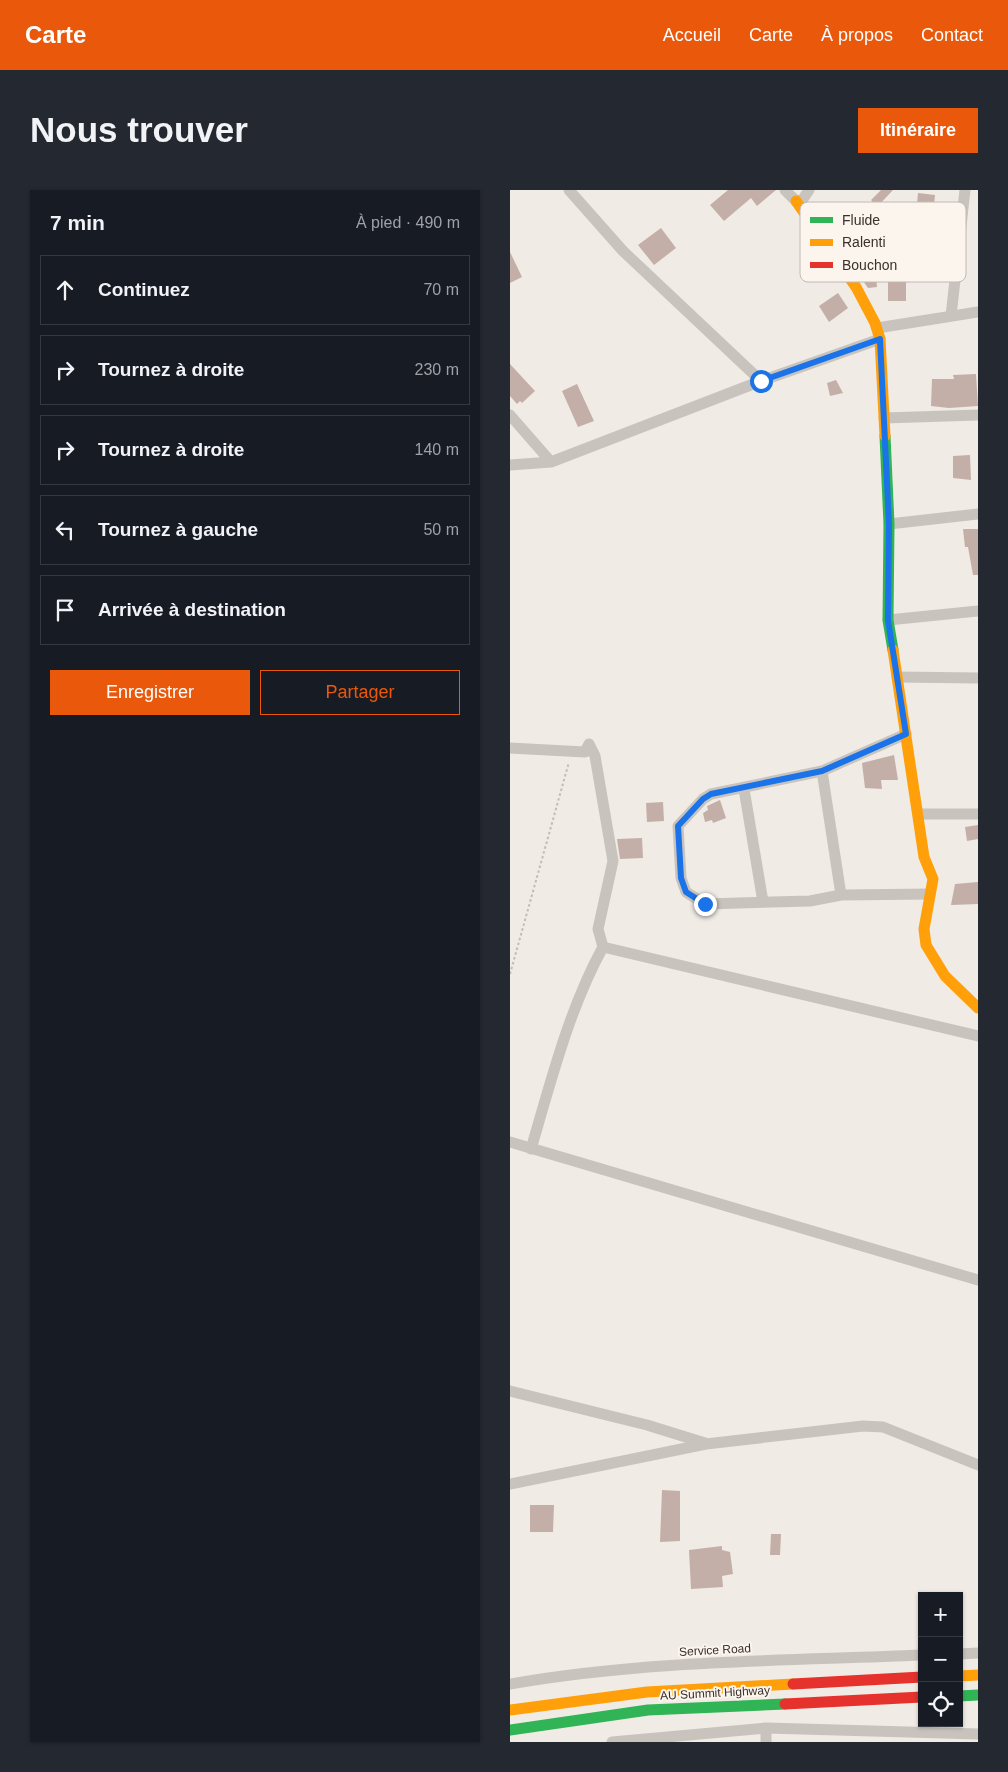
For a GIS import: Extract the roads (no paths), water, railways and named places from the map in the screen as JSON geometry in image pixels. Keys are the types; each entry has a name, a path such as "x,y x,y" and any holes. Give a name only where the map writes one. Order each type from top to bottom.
{"main road":[{"path":"796,201 800,207"},
{"path":"851,282 879,334 889,524 888,620 919,814 924,857 933,880 924,937 934,960 964,998 978,1008"},
{"path":"963,1676 978,1675"},
{"name":"AU Summit Highway","path":"510,1710 647,1692 918,1677"},
{"path":"963,1696 978,1695"},
{"name":"AU Summit Highway","path":"510,1730 648,1710 918,1697"}],"street":[{"path":"571,190 623,252 761,381"},
{"path":"785,190 796,201 803,199 809,190"},
{"path":"951,316 955,282"},
{"path":"510,465 551,462 879,334 951,316 978,312"},
{"path":"510,415 551,462"},
{"path":"884,418 978,416"},
{"path":"889,524 978,514"},
{"path":"888,620 978,611"},
{"path":"898,677 978,678"},
{"path":"906,734 822,771 789,776 744,789 711,794 703,799 678,826 681,878 686,892 705,904 810,901 841,895 930,894"},
{"path":"510,748 571,753 585,752 589,744 595,756 613,861 598,929 603,947 586,977 532,1149"},
{"path":"822,771 841,895"},
{"path":"744,789 762,902"},
{"path":"919,814 978,814"},
{"path":"603,947 978,1036"},
{"path":"510,1142 978,1280"},
{"path":"510,1391 647,1425 706,1444"},
{"path":"510,1484 706,1444 863,1426 883,1427 978,1466"},
{"path":"963,1654 978,1653"},
{"name":"Service Road","path":"510,1684 553,1677 698,1663 918,1656"},
{"path":"612,1742 766,1728 978,1734"},
{"path":"766,1728 766,1742"}]}
